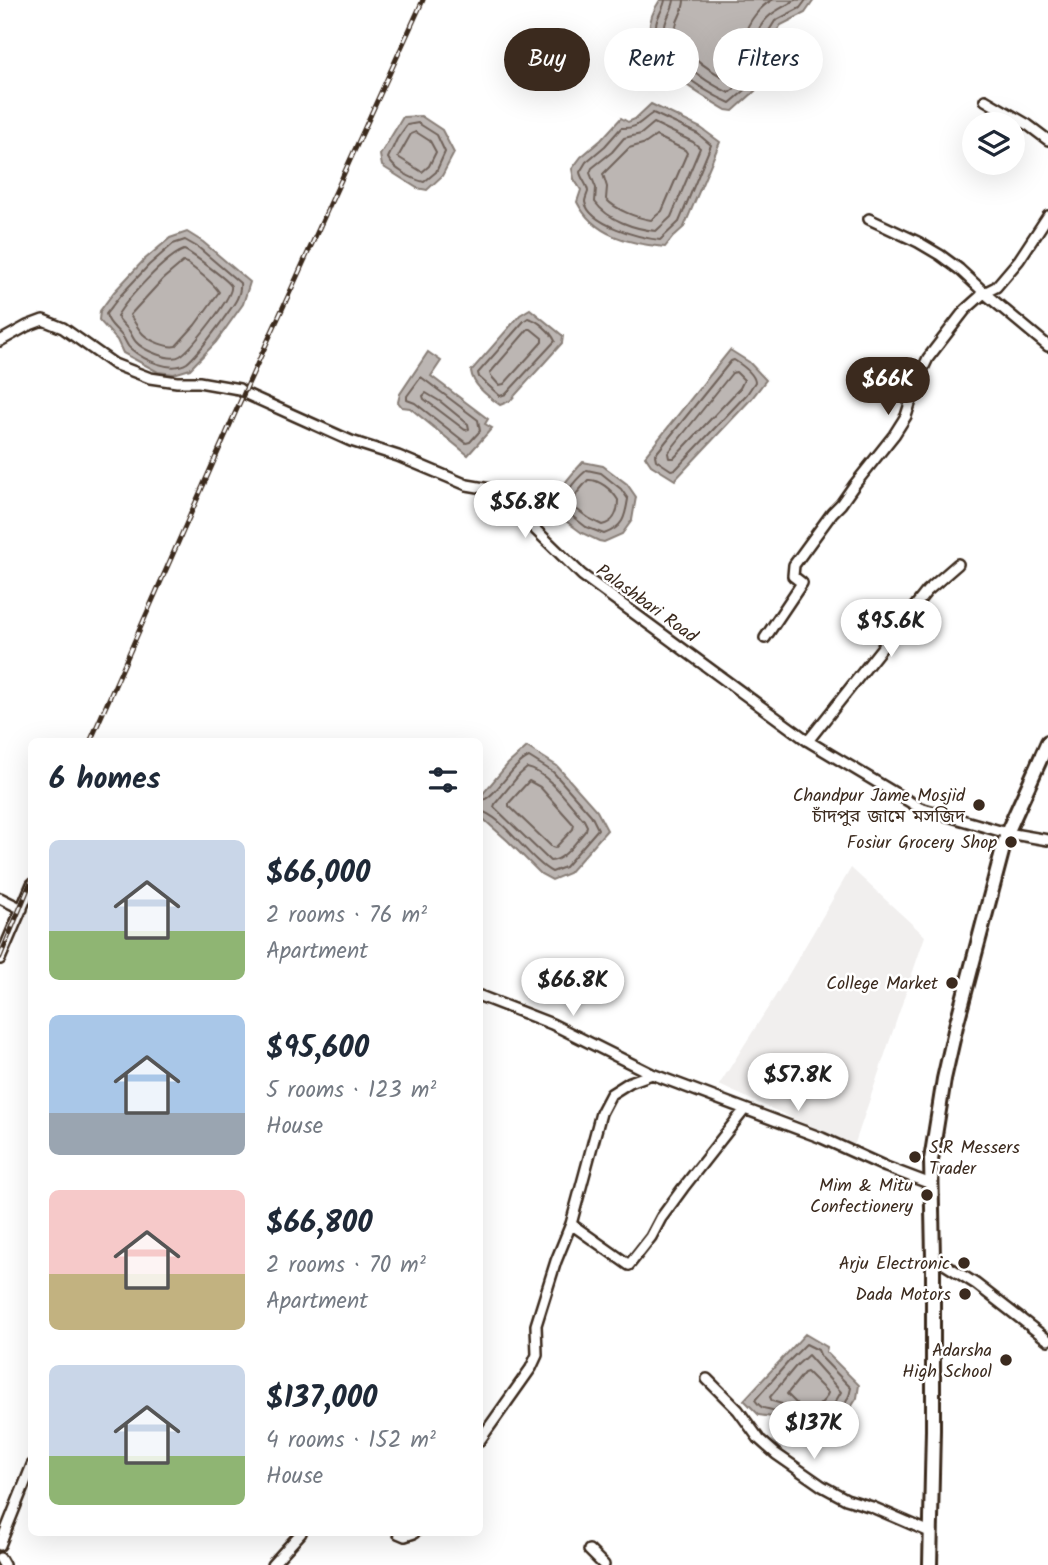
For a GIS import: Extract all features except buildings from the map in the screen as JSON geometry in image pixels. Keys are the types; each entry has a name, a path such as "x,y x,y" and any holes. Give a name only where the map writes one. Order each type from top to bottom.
{"main road":[{"path":"930,1565 933,1430 931,1160 944,1079 1007,833 1048,742"}],"street":[{"path":"985,100 1048,140"},
{"path":"765,638 802,583 793,576 794,565 894,435 906,416 928,358 965,310 984,293 996,287 1019,260 1048,216"},
{"path":"869,219 940,255 1048,346"},
{"name":"Palashbari Road","path":"0,341 43,320 63,328 114,364 150,378 239,389 351,441 398,456 467,485 490,489 508,502 582,575 808,741 920,808 1007,833 1048,840"},
{"path":"808,741 927,591 958,564"},
{"path":"0,959 28,894"},
{"path":"0,898 22,909"},
{"path":"483,997 552,1024 652,1074 822,1138 931,1184"},
{"path":"483,1436 513,1395 537,1354 536,1325 571,1224 601,1113 611,1094 630,1082 652,1074"},
{"path":"571,1224 629,1265 652,1237 661,1218 745,1109"},
{"path":"933,1257 976,1284 1048,1340"},
{"path":"707,1379 738,1410 759,1439 822,1486 846,1499 930,1532"},
{"path":"0,1545 28,1475"},
{"path":"272,1565 298,1536"},
{"path":"589,1550 604,1565"},
{"path":"0,1558 4,1565"}],"shaded area":[{"path":"851,868 925,936 854,1146 719,1085 783,984"}],"water":[{"path":"660,0 814,0 805,13 779,28 713,28 713,91 755,91 733,111 726,110 695,91 699,91 699,28 650,28 651,19"},
{"path":"651,104 701,128 720,142 684,227 665,247 614,236 593,223 577,202 581,190 574,179 572,169 621,118 628,122 635,119"},
{"path":"421,116 442,130 454,153 442,176 427,190 417,188 382,166 380,155 403,117"},
{"path":"187,232 203,242 250,282 243,304 216,342 190,369 174,374 158,372 123,353 117,340 99,320 100,311 144,260 170,238"},
{"path":"530,309 563,336 562,343 510,401 500,405 478,386 471,371 520,315"},
{"path":"730,350 749,362 766,380 675,480 651,465 645,456"},
{"path":"428,352 441,361 431,376 488,419 485,424 492,428 468,455 410,408 402,407 398,402 400,394"},
{"path":"583,462 603,466 627,484 636,497 632,520 622,534 604,542 582,533 555,513 560,491"},
{"path":"527,747 557,766 597,811 607,830 569,873 552,880 541,874 483,819 483,793 508,764"},
{"path":"805,1334 827,1347 826,1352 859,1385 857,1398 846,1415 815,1450 802,1444 772,1417 759,1415 744,1400"}],"railway":[{"path":"92,738 244,393 423,0"},
{"path":"0,957 28,889"}],"place":[{"name":"Chandpur Jame Mosjid চাঁদপুর জামে মসজিদ","path":"979,805"},
{"name":"Fosiur Grocery Shop","path":"1011,842"},
{"name":"College Market","path":"952,983"},
{"name":"S.R Messers Trader","path":"915,1157"},
{"name":"Mim & Mitu Confectionery","path":"927,1195"},
{"name":"Arju Electronic","path":"964,1263"},
{"name":"Dada Motors","path":"965,1294"},
{"name":"Adarsha High School","path":"1006,1360"}]}
